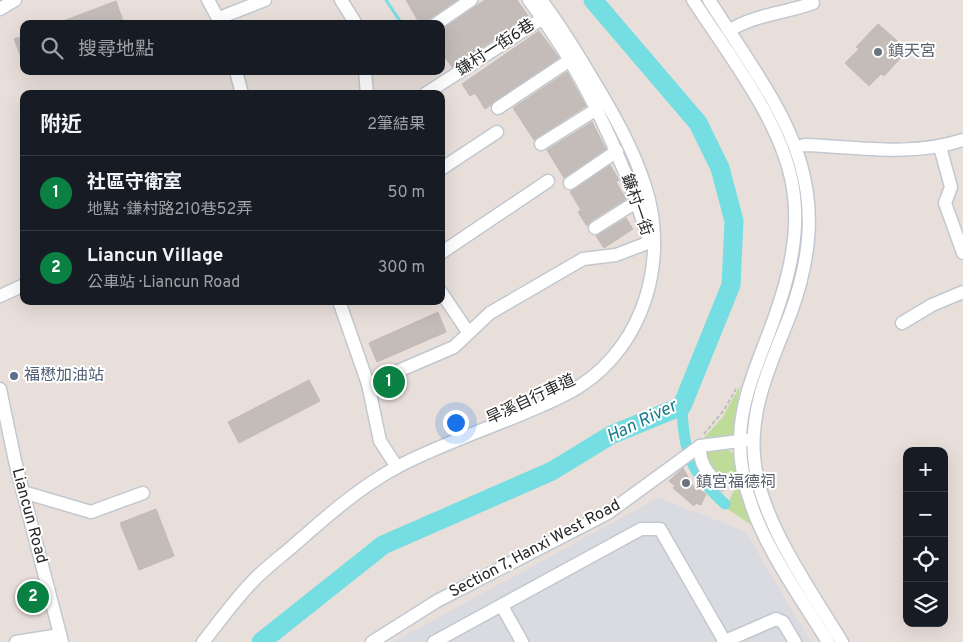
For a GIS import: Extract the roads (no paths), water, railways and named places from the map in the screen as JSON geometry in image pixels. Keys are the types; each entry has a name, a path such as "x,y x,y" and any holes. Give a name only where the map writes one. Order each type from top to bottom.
{"street":[{"path":"0,9 16,0"},
{"path":"208,0 219,20"},
{"path":"222,20 265,0"},
{"path":"341,0 354,20"},
{"path":"442,20 471,0"},
{"name":"鐮村一街","path":"468,332 490,313 584,259 616,254 650,242 617,152 597,109 570,60 529,0"},
{"path":"203,642 252,581 339,504 397,467 552,401 586,382 625,344 641,313 649,289 654,247 652,212 645,186 630,148 607,103 575,50 541,0"},
{"path":"693,0 773,126 785,156 794,195 794,245 785,284 749,387 740,441 743,474 752,510 772,550 828,642"},
{"path":"709,0 782,114 796,147 805,177 809,207 809,238 806,263 796,299 766,374 758,401 753,439 757,479 774,524 842,642"},
{"path":"729,31 743,23 813,3"},
{"name":"鎌村一街6巷","path":"431,90 543,18"},
{"path":"498,108 570,60"},
{"path":"237,75 241,90"},
{"path":"365,75 367,90"},
{"path":"541,144 597,109"},
{"path":"445,166 497,132"},
{"path":"796,147 813,145 893,152 940,147 963,140"},
{"path":"940,147 951,187 945,203 963,253"},
{"path":"570,183 617,152"},
{"path":"445,250 548,181"},
{"path":"595,228 636,202"},
{"path":"0,296 20,287"},
{"path":"902,322 932,305 963,292"},
{"path":"368,384 454,347 468,332 445,298"},
{"path":"340,305 368,384 380,441 397,467"},
{"name":"Liancun Road","path":"0,388 23,492 61,638"},
{"name":"Section 7, Hanxi West Road","path":"372,642 437,601 608,513 692,451 753,439"},
{"path":"692,451 712,478 720,484"},
{"path":"23,492 91,512 143,493"},
{"path":"434,642 641,529 660,529 724,642 776,618 783,622 795,642"},
{"path":"502,606 522,642"},
{"path":"16,642 61,638"}],"waterway":[{"path":"386,0 399,20"},
{"name":"Han River","path":"261,642 383,545 552,471 611,435 682,406 731,285 734,221 720,168 698,123 593,0"},
{"path":"682,406 684,436 691,461 704,482 725,504"}],"place":[{"name":"鎮天宮","path":"878,52"},
{"name":"福懋加油站","path":"14,376"},
{"name":"社區守衛室","path":"389,382"},
{"name":"鎮宮福德祠","path":"686,483"},
{"name":"Liancun Village","path":"33,597"}]}
